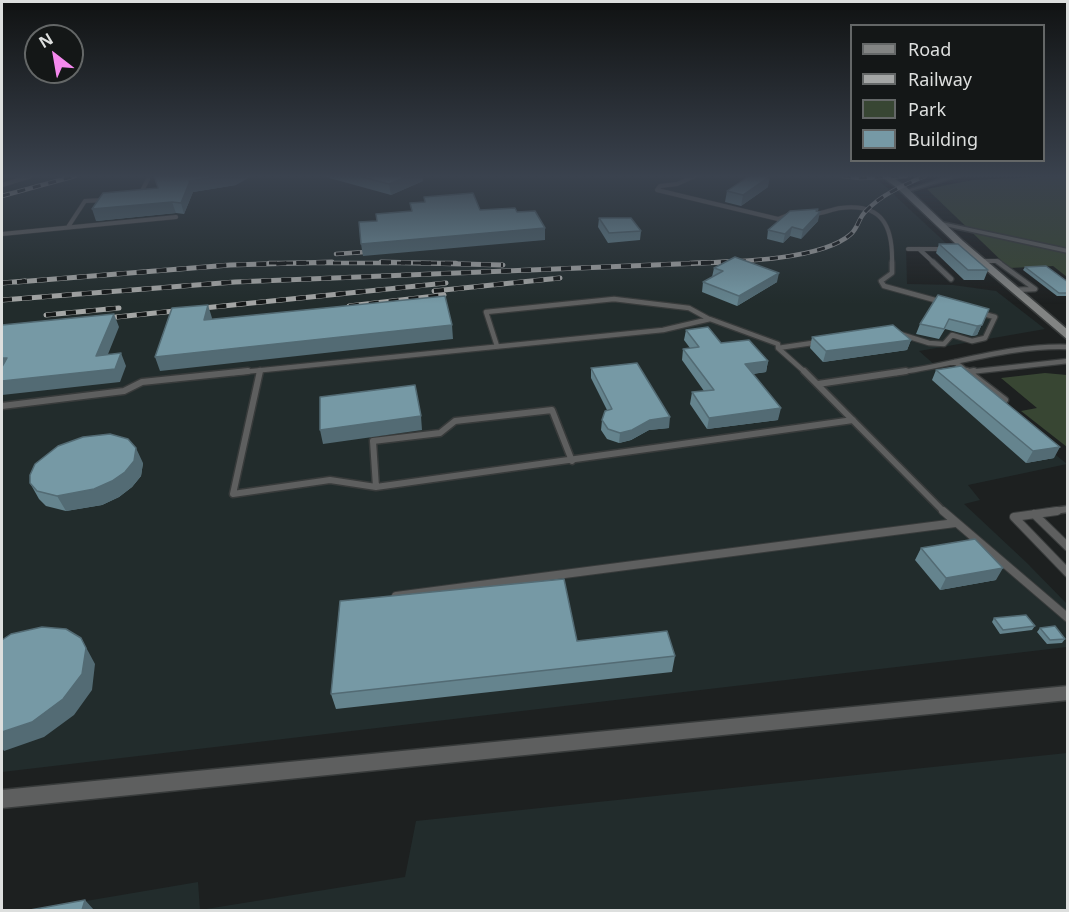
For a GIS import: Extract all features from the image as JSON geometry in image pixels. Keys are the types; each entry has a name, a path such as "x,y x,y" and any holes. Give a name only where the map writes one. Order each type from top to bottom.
{"street":[{"path":"934,219 963,249 1068,337"},
{"path":"940,224 1068,251"},
{"path":"2,799 1068,693"}],"lane":[{"path":"68,227 74,219"},
{"path":"2,234 159,219"},
{"path":"881,219 890,229 892,273 880,281 884,286 943,303"},
{"path":"908,249 950,249"},
{"path":"919,249 951,279"},
{"path":"980,261 997,261 1035,290 1014,290"},
{"path":"497,346 486,312 614,299 689,308 710,319 778,344 778,348 818,384 955,523 1068,618"},
{"path":"891,331 929,343 944,344 952,335 972,340 985,338 995,317 975,311"},
{"path":"2,406 124,392 142,382 663,330 710,319"},
{"path":"778,348 823,341"},
{"path":"818,384 938,367 1039,346 1068,347"},
{"path":"955,362 1005,400"},
{"path":"969,372 1068,362"},
{"path":"260,370 233,494 330,480 376,487 853,420"},
{"path":"376,487 373,441 440,433 455,421 552,410 572,461"},
{"path":"1066,510 1014,517 1068,573"},
{"path":"1034,514 1068,547"},
{"path":"384,597 955,523"}],"shaded area":[{"path":"2,219 920,219 949,246 906,247 907,284 953,285 996,291 1045,329 919,351 945,374 954,373 1067,464 968,485 980,500 964,504 1067,604 1067,647 2,772"},
{"path":"1067,753 1067,910 200,910 405,877 416,821"},
{"path":"198,882 200,910 33,910"}],"green space":[{"path":"958,219 1067,219 1067,277 1053,266 1009,268"},
{"path":"1045,373 1067,375 1067,447 1021,411 1037,408 1001,378"}],"building":[{"path":"377,219 539,219 545,228 361,244 359,222 377,221"},
{"path":"599,219 631,219 641,231 609,233"},
{"path":"781,219 814,219 803,230 792,227 785,234 768,230"},
{"path":"939,244 958,244 988,270 968,270"},
{"path":"735,257 779,273 739,296 703,282 723,271 714,268"},
{"path":"1046,266 1068,282 1068,293 1059,293 1025,267"},
{"path":"938,295 989,309 982,325 977,326 949,319 944,329 920,324"},
{"path":"445,296 452,325 155,357 172,308 208,305 204,320"},
{"path":"114,314 96,356 121,353 115,369 2,381 2,367 7,358 2,358 2,325"},
{"path":"893,325 911,340 826,351 812,337"},
{"path":"708,327 721,343 749,340 768,361 745,364 781,408 709,418 692,392 714,390 683,349 699,347 686,330"},
{"path":"637,363 670,417 650,420 632,430 620,433 608,429 602,420 605,411 612,409 591,368"},
{"path":"961,366 1060,447 1033,451 936,370"},
{"path":"415,385 421,416 320,430 320,397"},
{"path":"110,434 128,439 136,448 134,461 125,472 112,481 94,489 57,496 37,491 30,483 30,475 35,464 58,446 83,437"},
{"path":"975,539 1003,568 946,578 921,548"},
{"path":"564,579 577,641 667,631 675,656 331,694 340,601"},
{"path":"1026,615 1035,626 1003,630 994,618"},
{"path":"1055,626 1065,639 1050,640 1040,628"},
{"path":"42,627 66,629 81,638 86,648 82,674 63,699 32,722 2,732 2,640 11,634"},
{"path":"85,900 82,910 30,910"}],"railway":[{"path":"725,262 774,258 819,250 851,234 861,219"},
{"path":"336,254 365,252"},
{"path":"298,263 332,262"},
{"path":"381,262 422,263"},
{"path":"2,300 235,282 725,262"},
{"path":"690,263 725,262"},
{"path":"269,263 298,263"},
{"path":"17,282 230,265 298,263"},
{"path":"298,263 422,263"},
{"path":"422,263 456,263"},
{"path":"422,263 503,265"},
{"path":"434,291 560,278"},
{"path":"2,283 25,281"},
{"path":"97,319 446,283"},
{"path":"349,306 444,295"},
{"path":"46,315 119,308"}]}
